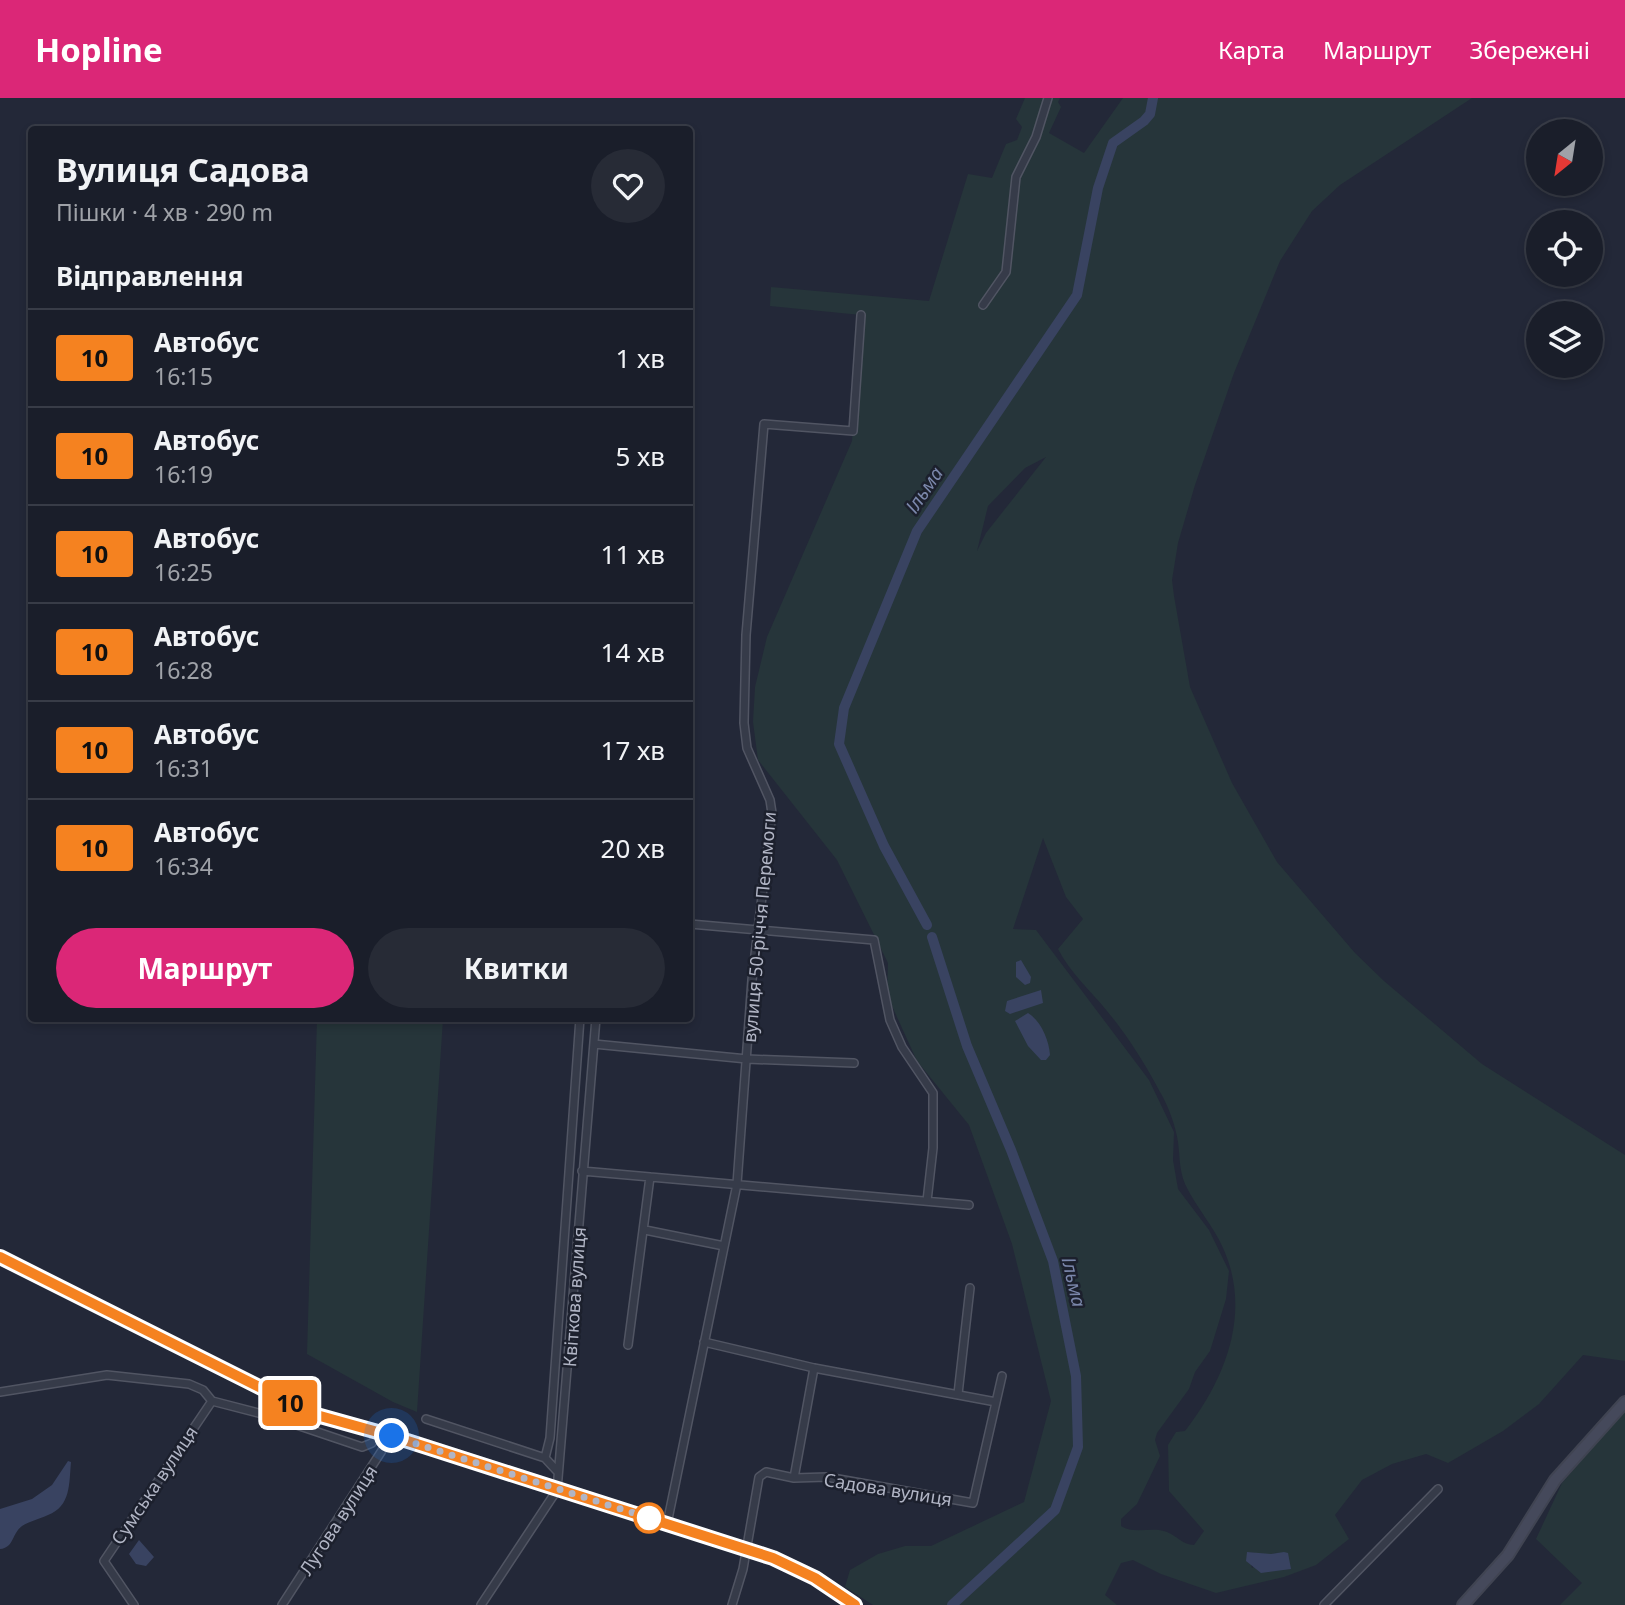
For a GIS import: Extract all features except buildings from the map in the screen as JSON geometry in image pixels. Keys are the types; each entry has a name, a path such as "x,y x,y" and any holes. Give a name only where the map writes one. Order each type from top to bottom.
{"street":[{"path":"983,305 1006,272 1016,177 1036,137 1048,98"},
{"name":"вулиця 50-річчя Перемоги","path":"737,1184 772,813 770,800 747,748 744,710 746,635 764,424 853,431 861,315"},
{"path":"693,924 874,940 890,1020 902,1047 933,1093 933,1160 927,1201"},
{"path":"545,1458 550,1438 580,1022"},
{"name":"Квіткова вулиця","path":"557,1490 570,1366 582,1171 596,1022"},
{"path":"594,1044 747,1059 854,1063"},
{"path":"582,1171 969,1205"},
{"path":"628,1345 650,1177"},
{"path":"667,1524 737,1184"},
{"path":"645,1230 724,1247"},
{"path":"0,1257 313,1414 392,1436 746,1549 799,1569 855,1605"},
{"path":"958,1394 970,1288"},
{"path":"704,1342 814,1368 996,1402 1002,1376"},
{"path":"732,1605 746,1549 759,1477 766,1472 794,1478 814,1368"},
{"path":"0,1392 107,1375 189,1384 203,1390 212,1401 257,1412 362,1447 372,1443 379,1432"},
{"name":"Сумська вулиця","path":"134,1605 104,1561 212,1401"},
{"name":"Садова вулиця","path":"794,1478 827,1477 973,1503 996,1402"},
{"path":"1463,1605 1508,1555 1555,1480 1625,1402"},
{"path":"426,1419 545,1458 558,1472"},
{"name":"Лугова вулиця","path":"282,1605 392,1436"},
{"path":"1324,1605 1383,1549 1438,1489"},
{"path":"481,1605 557,1490"}],"shaded area":[{"path":"1025,98 1060,98 1058,102 1061,107 1049,133 1084,153 1123,98 1472,98 1340,185 1312,211 1280,261 1234,373 1195,485 1178,543 1172,580 1190,687 1232,783 1277,862 1355,953 1482,1064 1625,1155 1625,1361 1583,1355 1539,1404 1503,1431 1448,1463 1426,1454 1392,1464 1362,1480 1335,1515 1349,1539 1316,1565 1284,1577 1216,1593 1161,1574 1133,1560 1121,1563 1105,1595 1117,1605 873,1605 845,1587 850,1570 878,1554 905,1546 931,1546 1024,1502 1051,1401 1012,1244 969,1125 917,1061 887,995 888,963 837,860 758,760 753,722 755,687 767,637 852,441 861,315 770,306 771,287 929,301 968,174 992,178 1006,144 1017,140 1022,127 1016,119","holes":["1046,457 986,533 977,551 988,506 1025,468","1043,838 1066,897 1083,919 1058,949 1075,974 1122,1030 1163,1097 1175,1130 1185,1184 1219,1240 1231,1272 1235,1320 1223,1367 1200,1411 1185,1431 1176,1432 1168,1445 1169,1491 1204,1531 1194,1545 1161,1530 1126,1529 1121,1526 1121,1519 1137,1504 1160,1456 1155,1440 1157,1433 1189,1389 1195,1372 1210,1351 1226,1299 1229,1271 1209,1230 1178,1189 1173,1160 1174,1132 1149,1080 1036,930 1013,929","1247,1552 1271,1555 1277,1552 1252,1568"]},
{"path":"317,1022 443,1022 417,1412 393,1402 307,1354"},
{"path":"1625,1410 1625,1605 1560,1605 1582,1583 1536,1539 1562,1483"}],"water":[{"path":"1021,960 1031,977 1030,983 1025,985 1016,977 1016,962"},
{"path":"1041,990 1043,1003 1010,1014 1005,1011 1007,1001"},
{"path":"1028,1013 1037,1021 1046,1037 1050,1055 1046,1060 1041,1060 1028,1046 1015,1021"},
{"path":"68,1461 71,1462 69,1486 61,1506 56,1511 22,1526 8,1546 0,1549 0,1509 32,1499 52,1485"},
{"path":"139,1540 154,1557 146,1566 136,1564 129,1554"},
{"path":"1247,1552 1288,1553 1291,1569 1261,1573 1246,1561"}],"waterway":[{"name":"Ільма","path":"927,925 884,846 839,744 844,708 917,531 1077,295 1098,188 1113,143 1144,121 1150,114 1153,98"},
{"name":"Ільма","path":"932,937 967,1046 1011,1150 1053,1261 1076,1376 1078,1447 1055,1510 952,1605"}],"bus line":[{"name":"10","path":"0,1257 313,1414 461,1457 773,1558 815,1578 855,1605"}],"route":[{"path":"392,1436 649,1518"}]}
